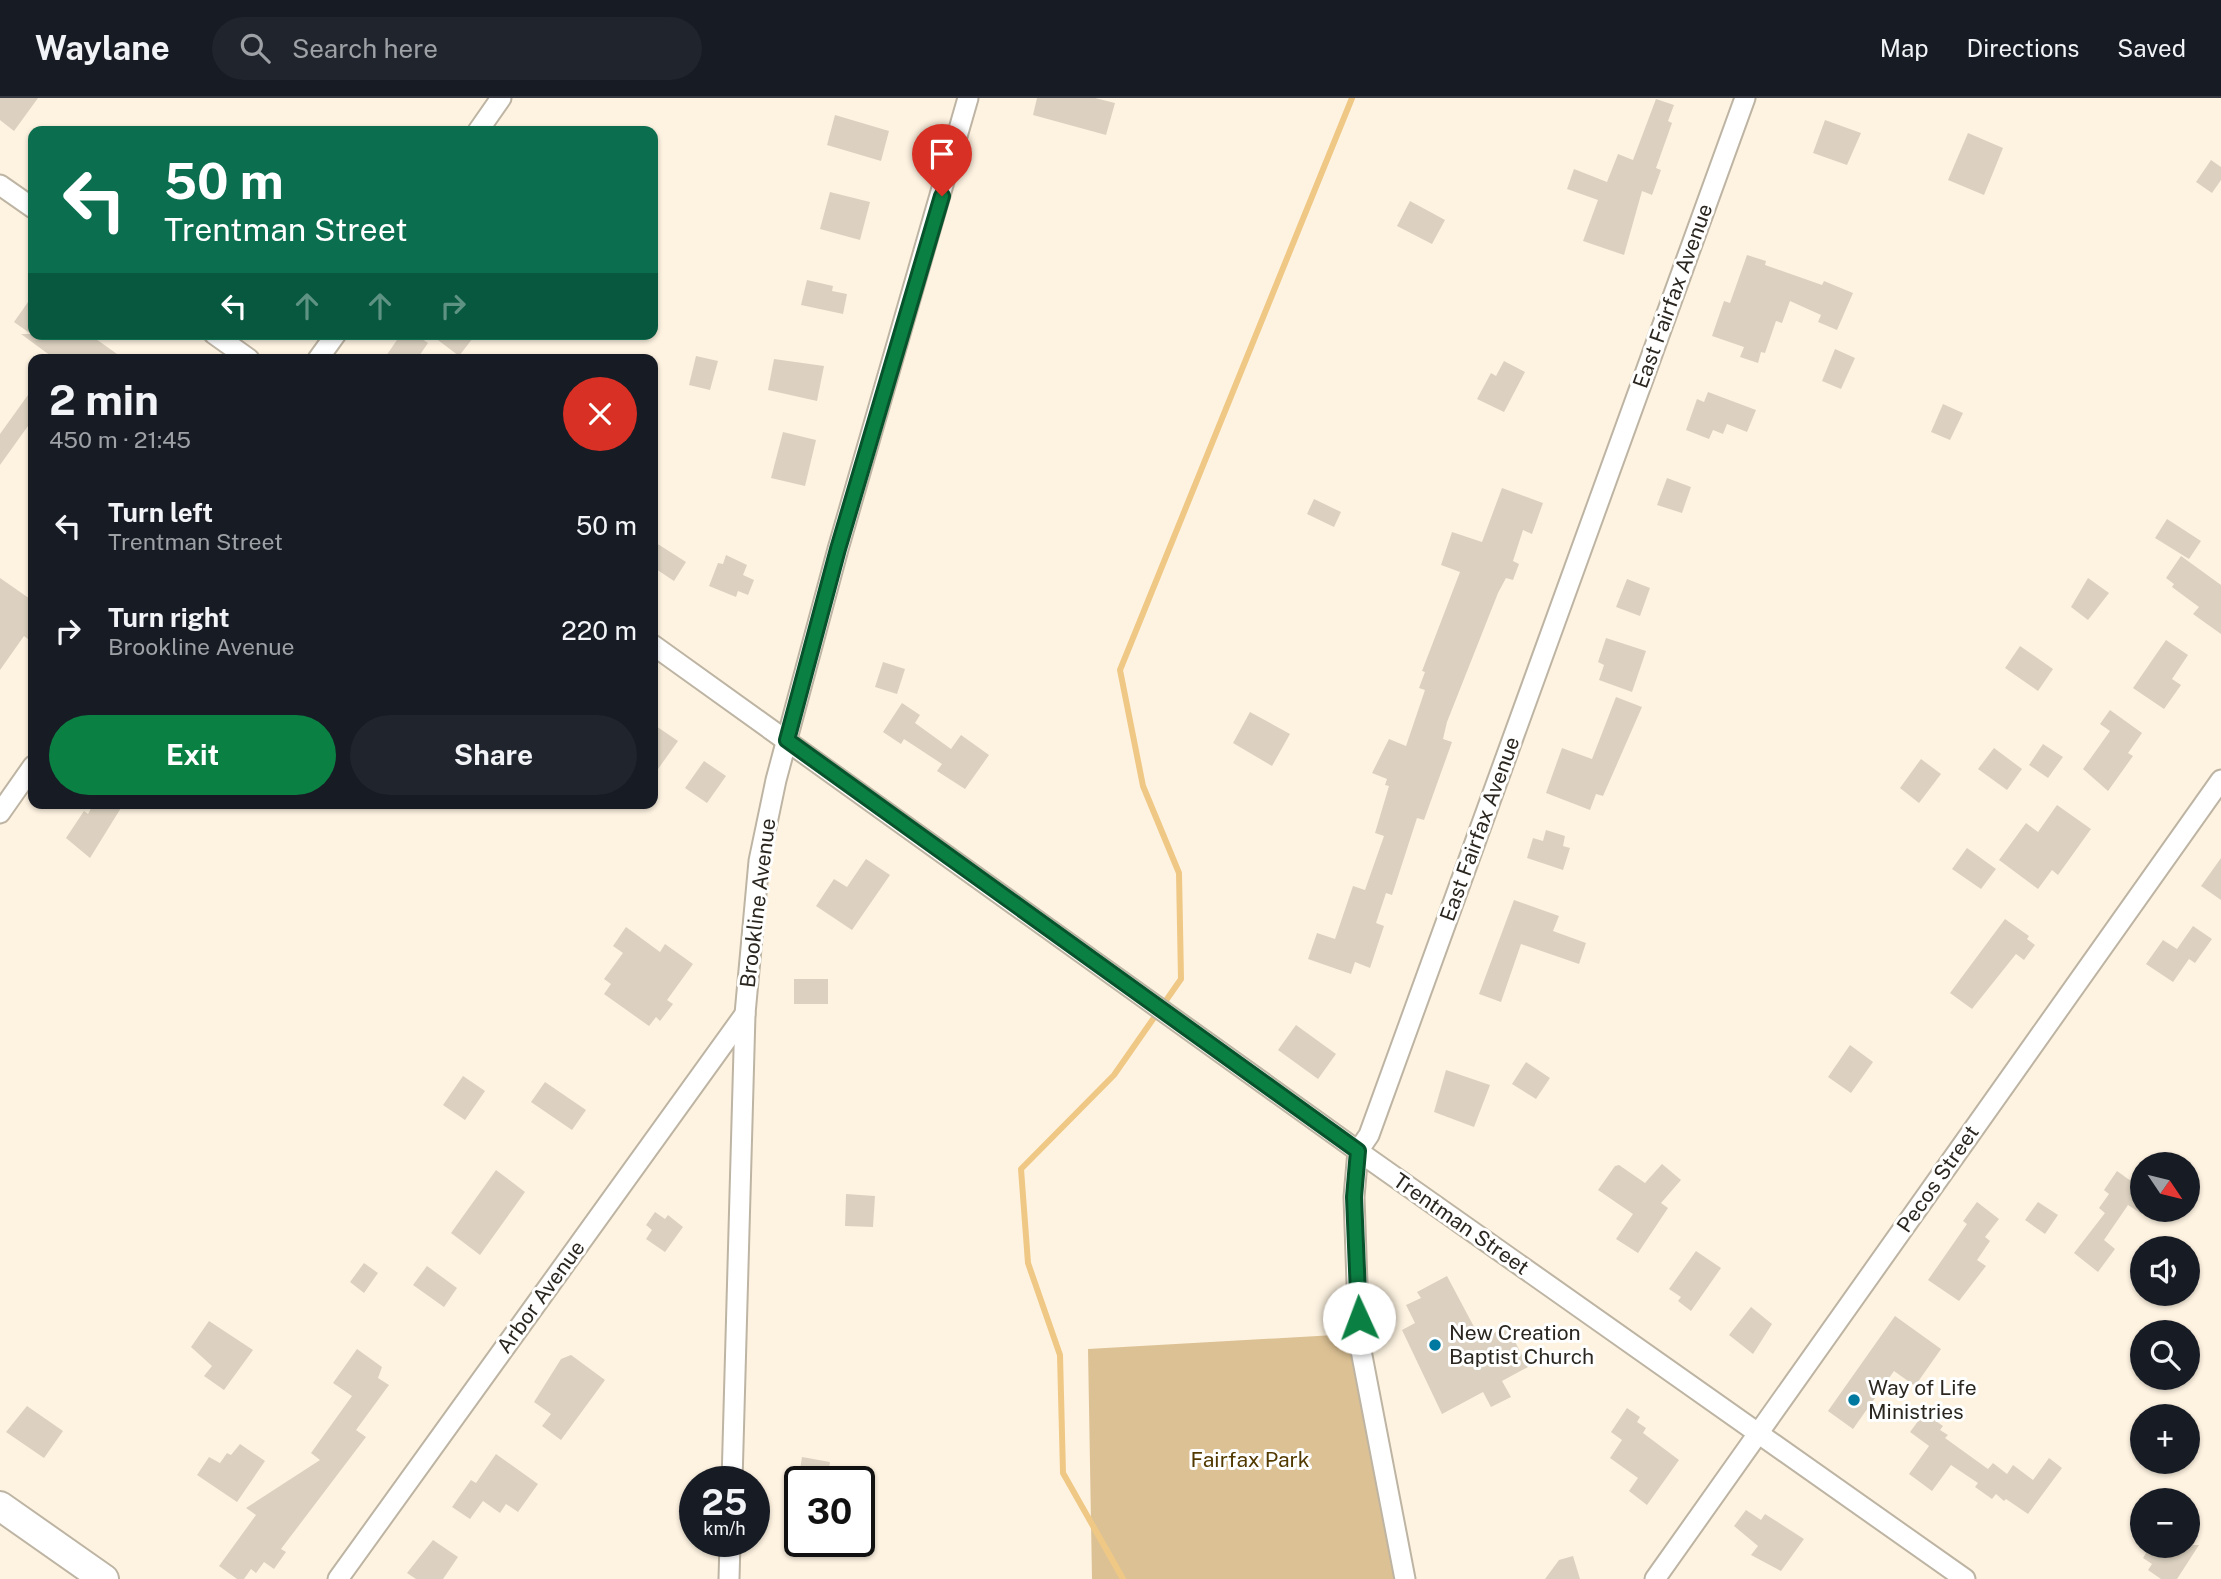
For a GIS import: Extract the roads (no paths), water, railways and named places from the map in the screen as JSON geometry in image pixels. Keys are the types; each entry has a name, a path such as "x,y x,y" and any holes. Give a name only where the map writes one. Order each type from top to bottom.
{"main road":[{"path":"0,1506 104,1579"}],"street":[{"path":"481,126 501,98"},
{"name":"Brookline Avenue","path":"732,1466 745,1014 759,861 787,740 838,549 968,98"},
{"name":"East Fairfax Avenue","path":"1405,1579 1359,1340 1354,1197 1358,1151 1369,1135 1745,98"},
{"path":"0,185 28,205"},
{"path":"222,340 242,354"},
{"name":"Trentman Street","path":"658,649 1358,1151 1965,1579"},
{"path":"0,813 28,773"},
{"name":"Pecos Street","path":"1655,1579 2221,780"},
{"name":"Arbor Avenue","path":"338,1579 745,1014"},
{"path":"729,1579 730,1557"}],"waterway":[{"path":"1123,1579 1063,1473 1060,1355 1028,1263 1021,1169 1114,1075 1181,979 1179,873 1143,786 1120,670 1352,98"}],"place":[{"name":"New Creation Baptist Church","path":"1435,1345"},
{"name":"Way of Life Ministries","path":"1854,1400"}],"park label":[{"name":"Fairfax Park","path":"1250,1460"}]}
